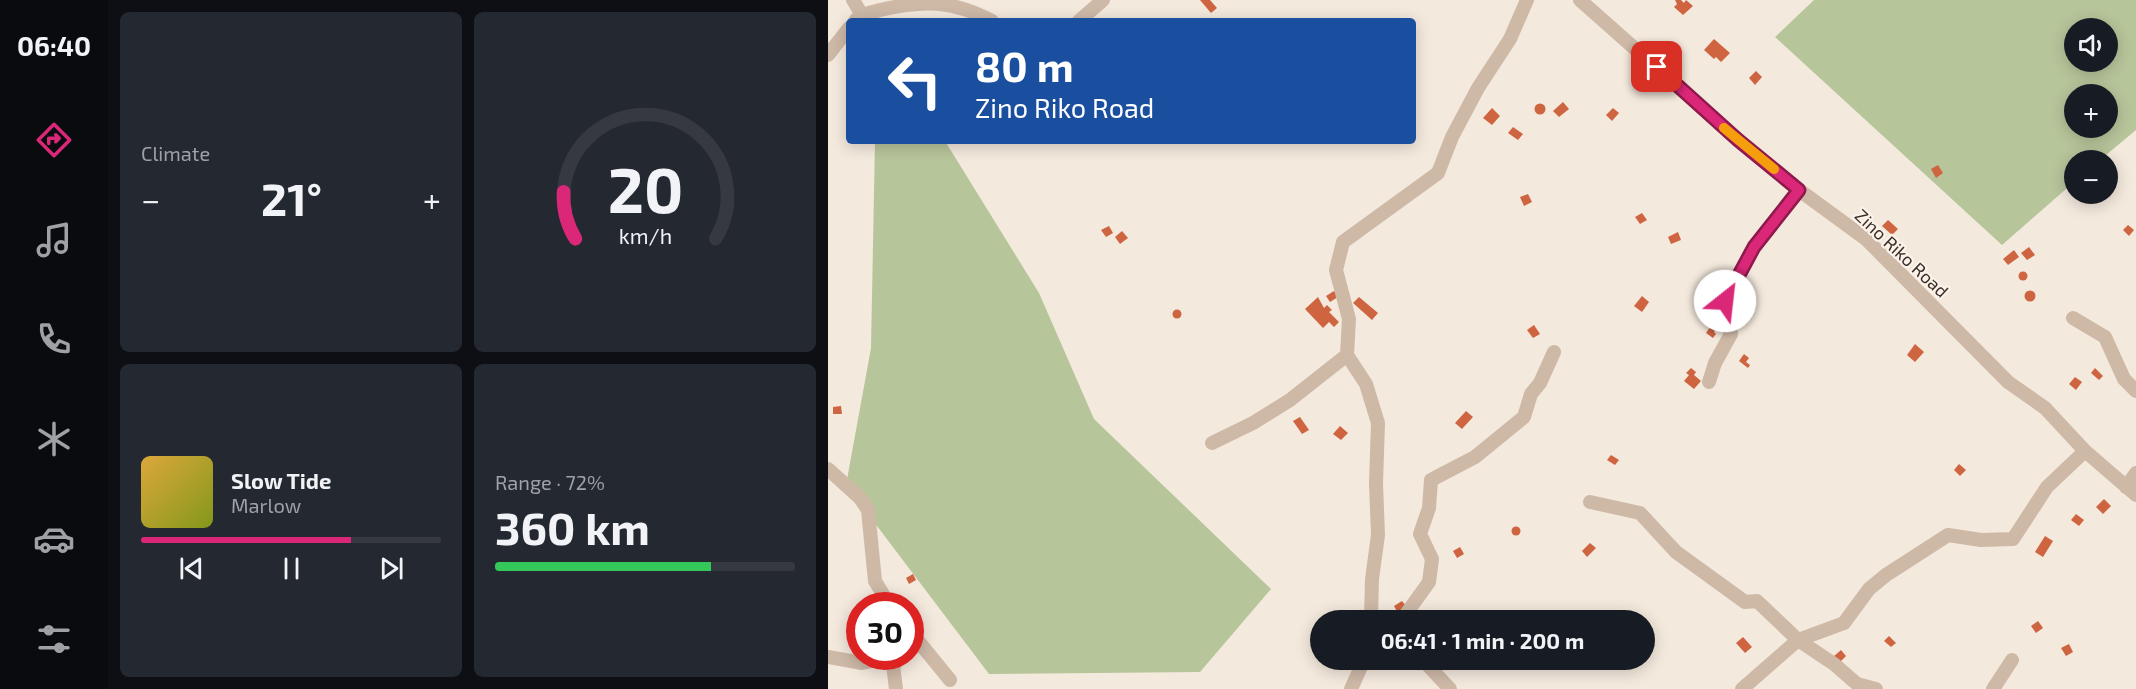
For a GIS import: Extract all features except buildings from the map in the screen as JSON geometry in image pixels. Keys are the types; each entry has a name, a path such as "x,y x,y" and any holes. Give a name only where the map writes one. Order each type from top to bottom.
{"street":[{"path":"854,0 858,18 890,7 928,1 971,9 987,18"},
{"path":"1082,18 1103,0"},
{"path":"1371,610 1372,579 1378,535 1376,483 1378,423 1366,384 1347,355 1349,319 1336,270 1343,242 1438,173 1452,137 1478,88 1510,39 1527,0"},
{"name":"Zino Riko Road","path":"1580,0 1738,140 1799,190 1866,239 2008,382 2044,408 2085,451 2131,491"},
{"path":"828,55 846,32"},
{"path":"1709,382 1715,363 1731,334 1724,320 1725,301 1754,247 1799,190"},
{"path":"2073,318 2105,337 2124,379 2136,391"},
{"path":"1409,610 1429,582 1432,559 1420,534 1429,508 1431,480 1475,457 1524,417 1531,394 1554,352"},
{"path":"1212,444 1290,400 1347,355"},
{"path":"1742,689 1797,640 1844,623 1869,589 1886,575 1948,535 1981,540 2013,539 2047,487 2085,451"},
{"path":"828,469 860,498 868,510 875,581 881,592"},
{"path":"2131,491 2136,473"},
{"path":"1590,502 1640,513 1676,552 1745,602 1757,601 1797,640 1834,664 1857,684 1876,689"},
{"path":"924,648 950,680"},
{"path":"828,657 846,660"},
{"path":"1993,689 2012,660"},
{"path":"894,670 896,689"},
{"path":"1351,689 1360,670"},
{"path":"1432,670 1450,689"}],"green space":[{"path":"1814,0 2136,0 2136,130 2112,150 2064,150 2064,191 2002,245 1775,37"},
{"path":"875,144 947,144 1039,293 1094,419 1271,589 1200,672 989,674 846,485 871,348"}],"slow traffic":[{"path":"1724,128 1774,169"}],"route":[{"path":"1657,67 1738,140 1799,190 1754,247 1725,301"}]}
